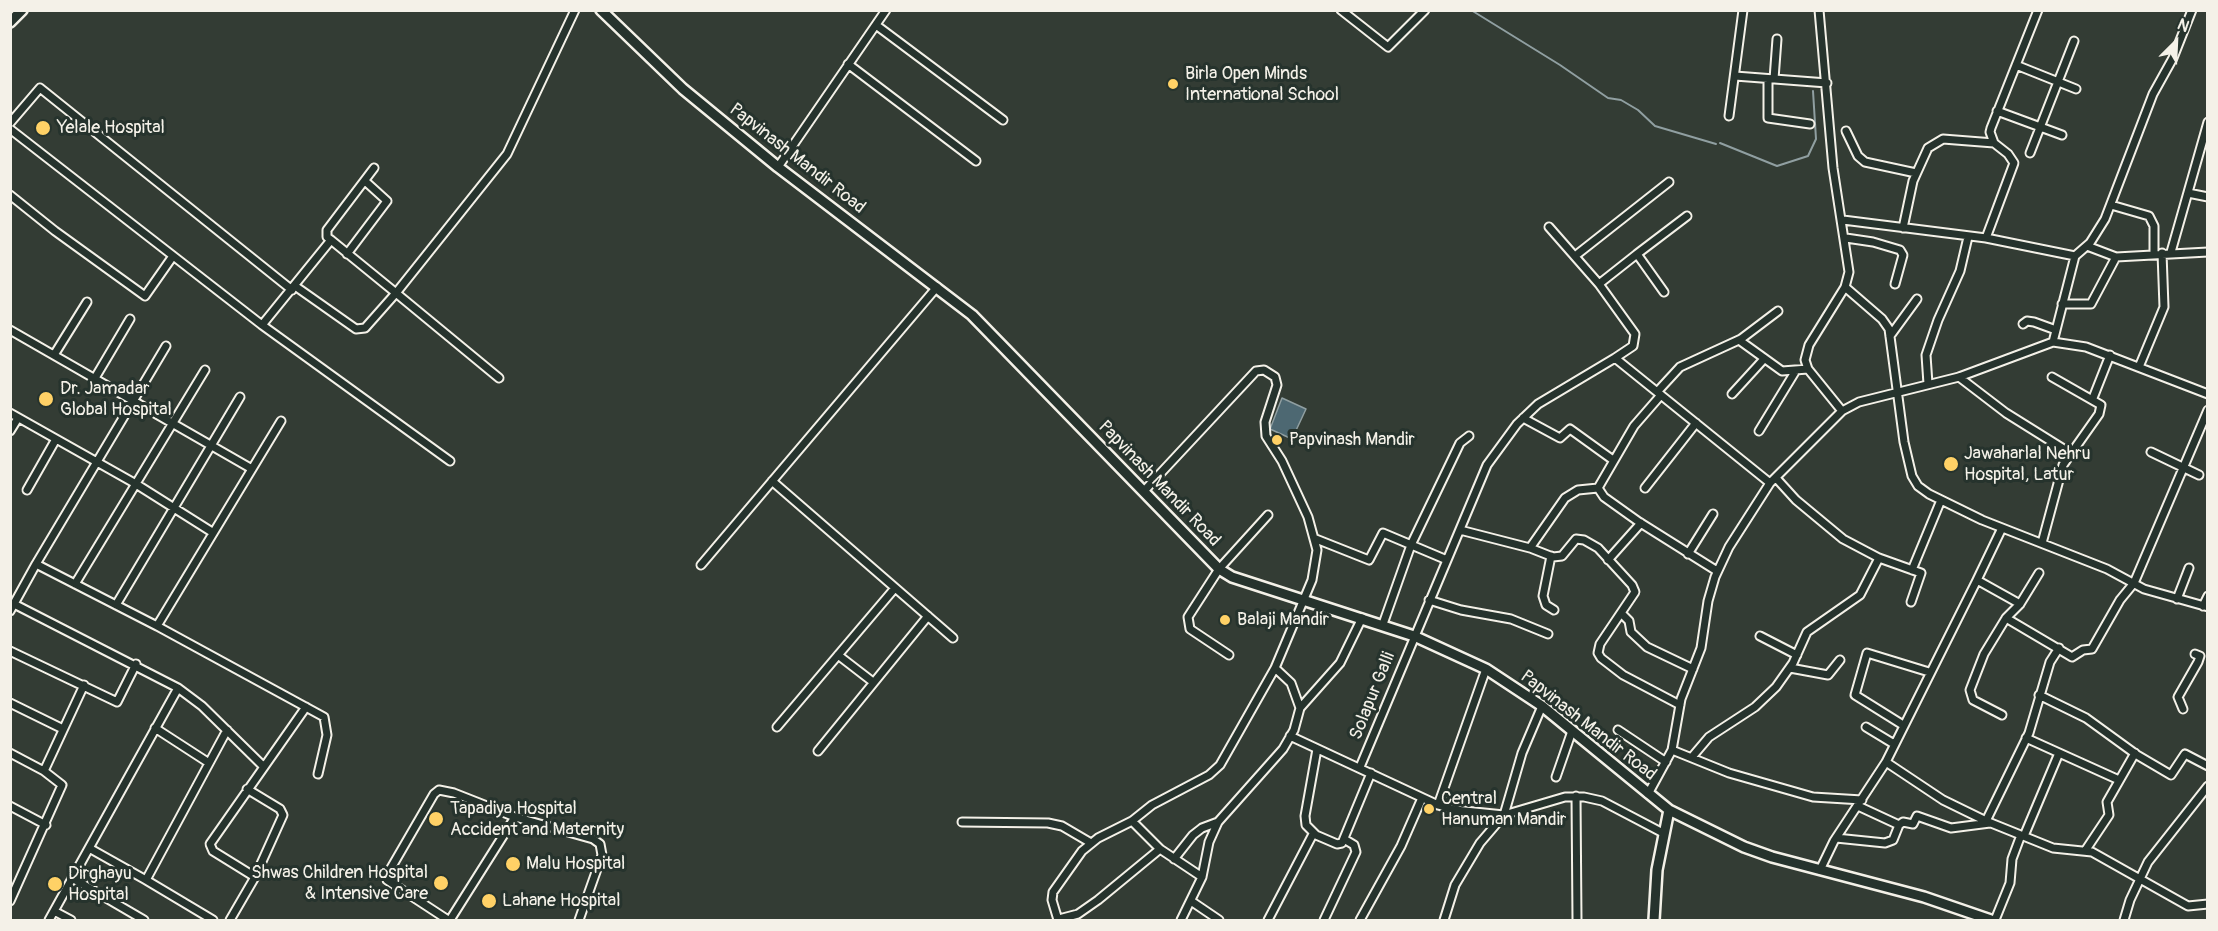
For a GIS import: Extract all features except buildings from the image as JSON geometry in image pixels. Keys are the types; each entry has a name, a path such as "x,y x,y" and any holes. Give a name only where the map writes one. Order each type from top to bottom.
{"street":[{"path":"10,22 21,10"},
{"path":"10,123 40,88 294,288 356,329 364,328 396,293 507,154 575,10"},
{"name":"Papvinash Mandir Road","path":"602,10 683,89 778,167 937,287 990,332 1219,569 1232,576 1383,624 1486,669 1542,706 1669,810 1744,847 1820,870 1924,897 1993,921"},
{"path":"778,167 886,10"},
{"path":"1341,10 1388,47 1425,10"},
{"path":"1729,116 1743,10"},
{"path":"1819,10 1833,168 1849,264 1845,287 1809,345 1805,360 1808,369 1842,411"},
{"path":"1986,238 2014,163 2008,154 1994,143 1989,132 2038,10"},
{"path":"2053,342 2076,256 2087,246 2111,205 2149,105 2174,58 2192,10"},
{"path":"876,25 1003,120"},
{"path":"1776,39 1768,118 1810,124"},
{"path":"2030,153 2074,41"},
{"path":"848,64 976,161"},
{"path":"2016,65 2076,89"},
{"path":"1735,76 1827,83"},
{"path":"1997,111 2062,135"},
{"path":"2171,252 2208,122"},
{"path":"10,129 262,325 450,461"},
{"path":"1846,131 1858,156 1865,162 1916,172"},
{"path":"1904,228 1916,172 1928,148 1942,139 1994,143"},
{"path":"375,168 327,231 327,237 499,378"},
{"path":"347,254 387,201 365,181"},
{"path":"1575,256 1669,182"},
{"path":"2188,193 2208,197"},
{"path":"10,195 144,296 173,256"},
{"path":"2111,205 2150,216 2154,226 2164,307 2139,367"},
{"path":"1599,284 1687,216"},
{"path":"1843,220 1986,238 2076,256"},
{"name":"Solapur Galli","path":"1360,767 1487,465 1523,418 1559,389 1633,346 1635,334 1599,284 1549,227"},
{"path":"1928,384 1926,355 1938,320 1960,271 1968,237"},
{"path":"1846,238 1873,242 1900,250 1903,255 1895,284"},
{"path":"262,325 331,240"},
{"path":"2087,246 2116,257 2207,251"},
{"path":"1637,254 1664,292"},
{"path":"2062,304 2091,304 2116,257"},
{"path":"701,566 937,287"},
{"path":"1845,287 1882,319 1890,336 1893,374 1898,392 1904,442 1912,476 1918,486 1941,500 2002,528 2176,599 2205,607 2208,596"},
{"path":"1890,336 1917,299"},
{"path":"54,356 87,302"},
{"path":"1598,488 1634,426 1680,367 1739,339 1779,311"},
{"path":"95,378 130,319"},
{"path":"2023,324 2034,322 2056,330"},
{"path":"10,330 252,469"},
{"path":"1739,339 1782,371 1795,372 1808,369"},
{"path":"1648,794 1672,750 1680,705 1701,648 1708,601 1718,571 1746,518 1773,480 1842,411 1859,402 1959,377 2053,342 2086,346 2208,394"},
{"path":"166,346 13,604 136,664 178,688 227,730 263,766"},
{"path":"2093,398 2110,356"},
{"path":"1615,358 1696,423 1773,480 1843,539 1880,558 1921,573 1911,602"},
{"path":"1732,394 1764,359"},
{"path":"75,584 205,370"},
{"path":"1144,491 1256,371 1264,370 1275,377 1277,385 1265,422 1266,436 1282,461 1316,539 1316,564 1305,600 1275,668 1220,765 1209,775 1091,843 1053,892 1053,909 1058,920 1077,914 1098,900 1160,849"},
{"path":"1760,431 1795,372"},
{"path":"1959,377 2006,413 2070,453"},
{"path":"2042,543 2060,474 2070,453 2099,414 2101,405 2093,398 2052,377"},
{"path":"116,605 240,397"},
{"path":"2007,618 2072,657 2083,650 2092,649 2120,600 2134,583 2208,410"},
{"path":"10,413 136,484 212,532"},
{"path":"10,431 18,418"},
{"path":"1523,418 1560,438 1570,429 1613,460"},
{"path":"157,626 281,421"},
{"path":"1645,488 1696,423"},
{"path":"1383,624 1412,545 1460,443 1469,436"},
{"path":"27,490 56,439"},
{"path":"2151,452 2199,475"},
{"path":"772,482 953,638"},
{"path":"1598,488 1604,497 1641,523 1718,571"},
{"path":"1530,548 1565,498 1578,490 1598,488"},
{"path":"1912,570 1941,500"},
{"path":"1688,554 1713,514"},
{"path":"1229,655 1190,629 1188,623 1190,612 1219,569 1268,515"},
{"path":"1608,560 1641,523"},
{"path":"1820,870 1836,838 1886,762 2002,528"},
{"path":"1460,530 1530,548 1551,556 1562,556 1572,541 1581,538 1598,548 1632,585 1635,592 1600,644 1598,653 1600,658 1623,675 1680,705"},
{"path":"1316,539 1369,561 1383,533 1447,560"},
{"path":"1551,556 1543,596 1546,605 1554,610"},
{"path":"1692,757 1708,737 1755,707 1776,687 1790,668 1807,632 1860,595 1880,558"},
{"path":"36,564 157,626 324,717 327,726 318,774"},
{"path":"2176,599 2189,568"},
{"path":"2002,715 1973,700 1970,690 1984,654 2039,573"},
{"path":"1977,580 2020,604"},
{"path":"777,727 895,588"},
{"path":"1429,600 1461,610 1511,619 1548,634"},
{"path":"1621,613 1629,621 1631,632 1647,647 1693,669"},
{"path":"818,750 927,616"},
{"path":"1181,921 1202,878 1209,842 1218,822 1269,766 1290,736 1300,708 1340,663 1362,618"},
{"path":"1760,636 1797,655"},
{"path":"1988,822 2026,738 2050,662 2059,648"},
{"path":"10,651 117,702 136,664"},
{"path":"1903,725 1855,695 1867,653 1929,672"},
{"path":"2183,709 2178,697 2198,662 2200,656 2195,654"},
{"path":"838,655 873,682"},
{"path":"1790,668 1828,675 1840,660"},
{"path":"2198,662 2208,667"},
{"path":"1275,668 1291,684 1300,708"},
{"path":"1438,805 1486,669"},
{"path":"44,771 84,685"},
{"path":"49,921 178,688"},
{"path":"2039,695 2086,717 2135,753 2171,775 2186,754 2208,766"},
{"path":"10,703 63,729"},
{"path":"1444,921 1455,885 1480,843 1504,814 1522,753 1542,706"},
{"path":"255,877 211,848 212,841 306,707"},
{"path":"1866,727 1894,744"},
{"path":"155,728 209,763"},
{"path":"146,880 227,730"},
{"path":"1556,777 1572,730"},
{"path":"1618,730 1666,762"},
{"path":"1290,736 1422,798 1455,810 1504,814 1576,796 1602,801 1664,833"},
{"path":"2026,738 2119,780"},
{"path":"1317,749 1305,816 1306,825 1313,834 1337,844 1344,839 1371,773"},
{"path":"1672,750 1729,773 1813,797 1860,803 1899,825"},
{"path":"10,753 44,771 63,785 10,901"},
{"path":"1993,921 2010,883 2012,859 2059,753"},
{"path":"2085,851 2109,815 2107,802 2135,753"},
{"path":"1886,762 1943,800 1988,822 2052,848 2092,852 2188,906 2208,904"},
{"path":"2124,921 2141,878 2163,841 2207,787"},
{"path":"230,921 255,877 283,815 280,809 247,789"},
{"path":"515,817 452,920 387,880 387,875 434,794 439,790 454,792 515,817 593,839 600,844 602,855 579,921"},
{"path":"1576,796 1577,921"},
{"path":"1360,921 1401,846 1422,798"},
{"path":"10,806 46,825"},
{"path":"1654,921 1657,870 1669,810"},
{"path":"1836,838 1885,843 1893,840 1899,825 1903,822 1913,824 1917,816 1950,828 1988,822"},
{"path":"1132,821 1160,849 1202,878"},
{"path":"962,822 1048,823 1067,829 1091,843"},
{"path":"1174,859 1202,828 1218,822"},
{"path":"1268,921 1313,834"},
{"path":"1324,921 1356,852 1354,845 1344,839"},
{"path":"88,848 213,921"},
{"path":"72,878 144,921"},
{"path":"1191,901 1219,921"},
{"path":"54,911 71,921"}],"water":[{"path":"1282,398 1306,409 1292,439 1270,429"}],"waterway":[{"path":"1471,10 1560,65 1608,98 1621,100 1638,110 1655,126 1716,144"},
{"path":"1720,143 1777,166 1808,156 1816,139 1813,91"}],"place":[{"name":"Birla Open Minds International School","path":"1173,84"},
{"name":"Yelale Hospital","path":"43,128"},
{"name":"Dr. Jamadar Global Hospital","path":"46,399"},
{"name":"Papvinash Mandir","path":"1277,440"},
{"name":"Jawaharlal Nehru Hospital, Latur","path":"1951,464"},
{"name":"Balaji Mandir","path":"1225,620"},
{"name":"Central Hanuman Mandir","path":"1429,809"},
{"name":"Tapadiya Hospital Accident and Maternity","path":"436,819"},
{"name":"Malu Hospital","path":"513,864"},
{"name":"Shwas Children Hospital & Intensive Care","path":"441,883"},
{"name":"Dirghayu Hospital","path":"55,884"},
{"name":"Lahane Hospital","path":"489,901"}]}
